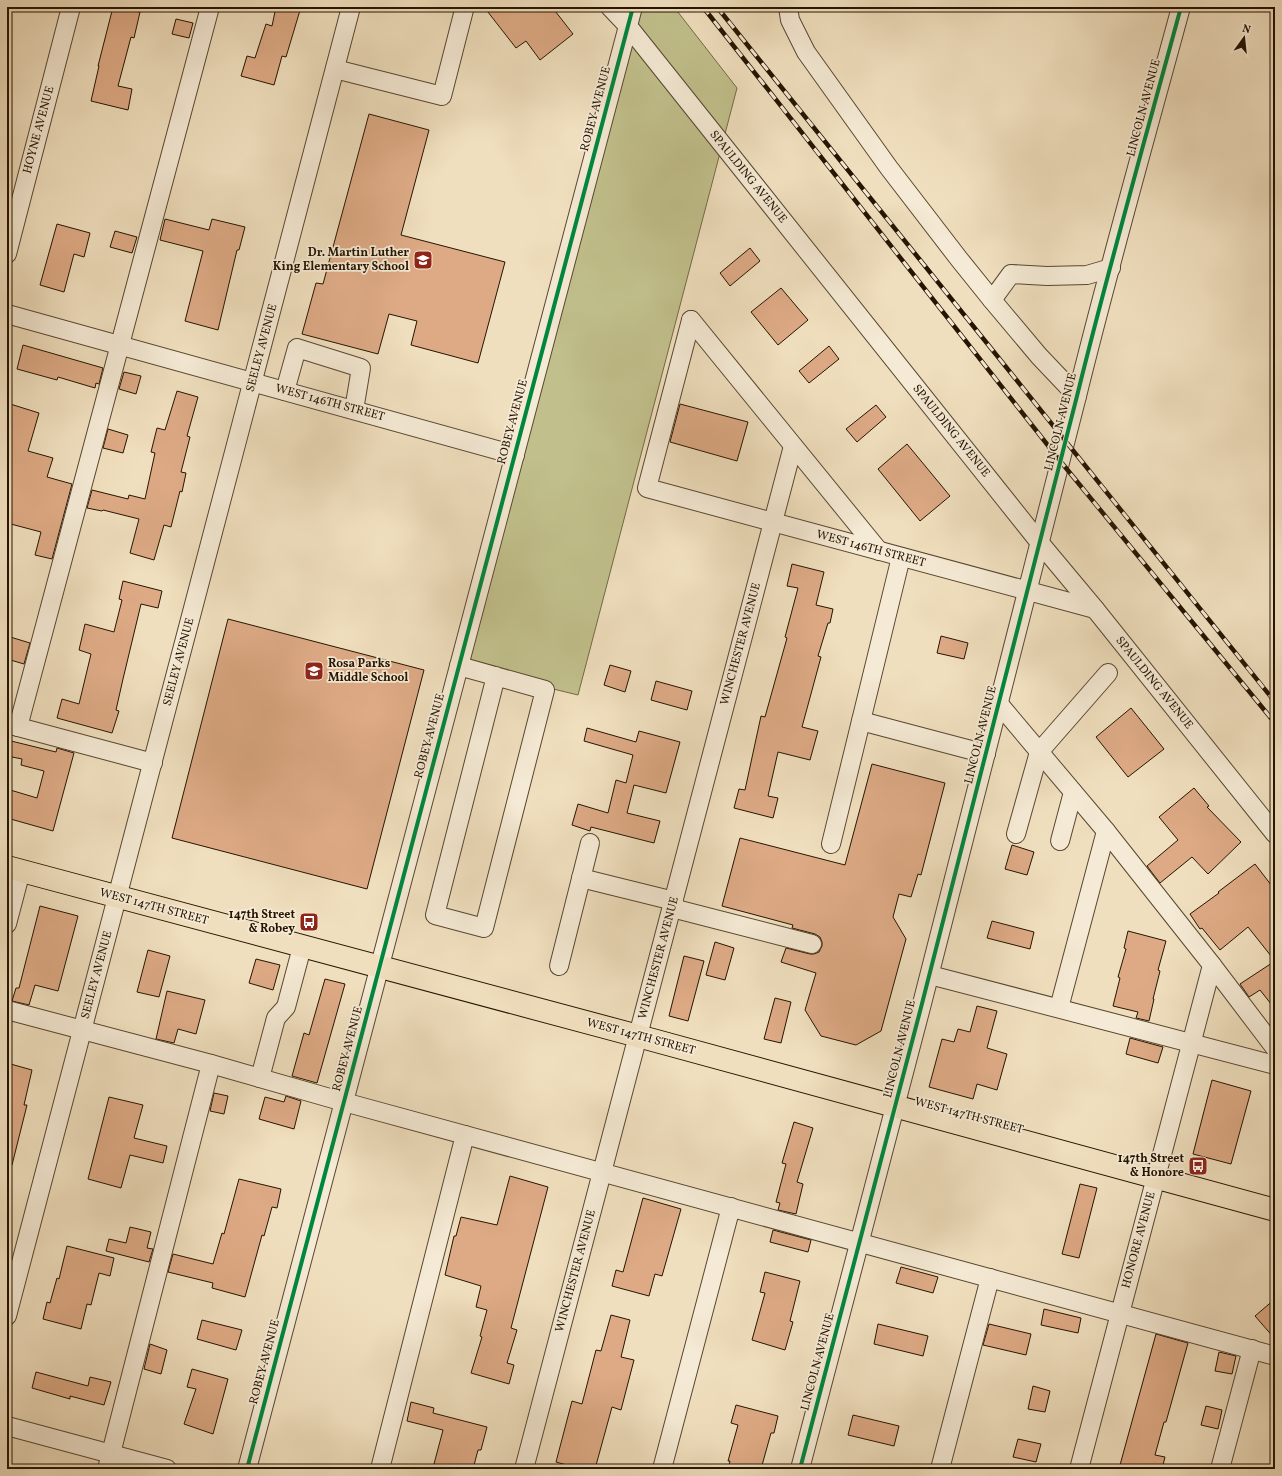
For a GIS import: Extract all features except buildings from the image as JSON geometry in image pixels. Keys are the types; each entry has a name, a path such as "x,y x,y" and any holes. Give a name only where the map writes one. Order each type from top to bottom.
{"main road":[{"name":"WEST 147TH STREET","path":"14,869 638,1036 1156,1178 1274,1207"}],"street":[{"name":"HOYNE AVENUE","path":"7,254 72,7"},
{"path":"152,763 13,725 121,345 210,7"},
{"name":"SEELEY AVENUE","path":"7,1316 351,7"},
{"path":"335,68 442,96 464,10 461,7"},
{"name":"SPAULDING AVENUE","path":"610,7 628,26 1040,543 1095,609 1275,834"},
{"name":"ROBEY AVENUE","path":"247,1469 633,7"},
{"path":"788,7 790,20 806,52 889,168 958,259 1039,356 1077,396"},
{"name":"LINCOLN AVENUE","path":"800,1469 896,1106 1077,396 1181,7"},
{"path":"992,300 1011,274 1048,276 1087,275 1111,268"},
{"name":"WEST 146TH STREET","path":"7,314 515,455"},
{"name":"WEST 146TH STREET","path":"793,446 691,320 647,488 1095,609"},
{"path":"285,391 297,348 361,368 354,410"},
{"path":"793,446 879,551"},
{"name":"WINCHESTER AVENUE","path":"524,1469 793,446"},
{"path":"831,844 901,557"},
{"path":"459,666 496,676 545,690 484,928 435,915 496,676"},
{"path":"1016,834 1039,752 1108,673"},
{"path":"999,704 1106,831 1212,965 1275,1048"},
{"path":"861,721 986,754"},
{"path":"1060,841 1073,792"},
{"path":"1059,1008 1106,831"},
{"path":"559,966 590,843"},
{"path":"7,924 14,869"},
{"path":"581,878 812,944"},
{"path":"260,1078 276,1018 286,1007 302,947"},
{"name":"HONORE AVENUE","path":"1079,1469 1212,965"},
{"path":"930,974 1275,1065"},
{"path":"7,1010 211,1064 344,1102 1275,1356"},
{"path":"109,1462 211,1064"},
{"path":"380,1469 466,1135"},
{"path":"662,1469 731,1207"},
{"path":"940,1469 990,1278"},
{"path":"1220,1469 1252,1349"},
{"path":"7,1426 109,1462 167,1469"}],"shaded area":[{"path":"633,7 674,7 737,88 578,695 459,666"}],"railway":[{"path":"703,7 1061,462 1275,723"},
{"path":"717,7 1275,702"},
{"path":"1269,7 1275,15"}],"cycle path":[{"path":"247,1469 633,7"},
{"path":"800,1469 975,799 1102,299 1181,7"}],"place":[{"name":"Dr. Martin Luther King Elementary School","path":"423,260"},
{"name":"Rosa Parks Middle School","path":"314,671"},
{"name":"147th Street & Robey","path":"309,922"},
{"name":"147th Street & Honore","path":"1198,1166"}]}
